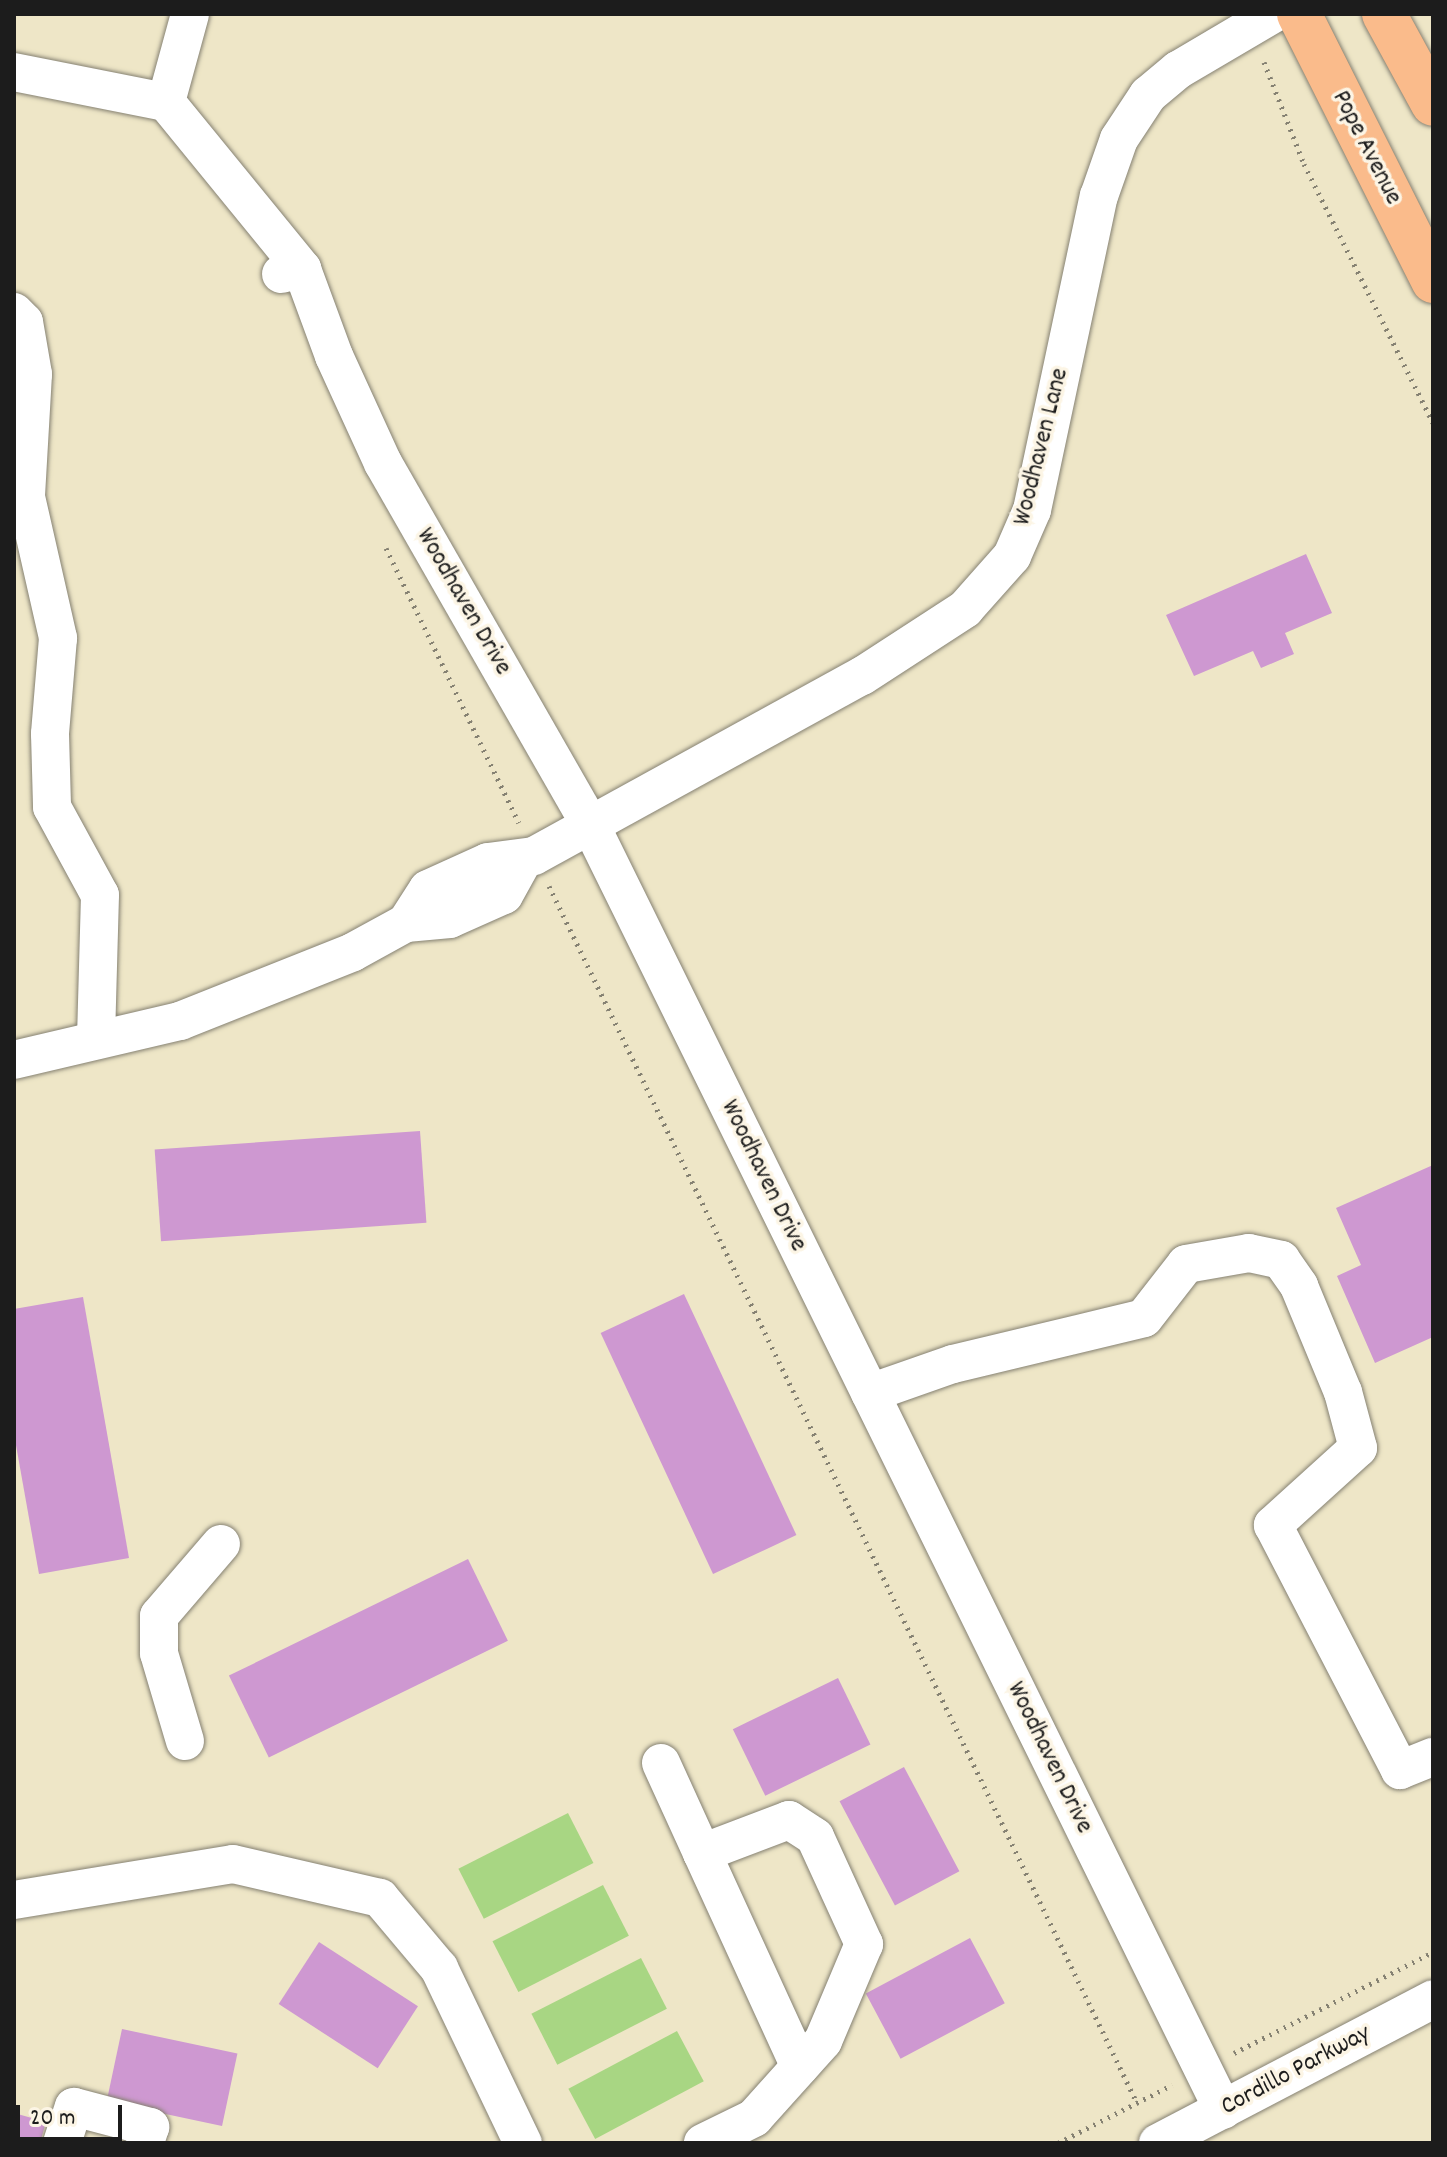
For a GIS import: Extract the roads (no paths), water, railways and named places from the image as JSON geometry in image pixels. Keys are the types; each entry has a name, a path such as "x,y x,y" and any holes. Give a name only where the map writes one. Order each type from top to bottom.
{"main road":[{"name":"Pope Avenue","path":"1299,14 1433,281"},
{"path":"1384,14 1433,104"}],"street":[{"path":"14,72 166,102 191,14"},
{"name":"Woodhaven Lane","path":"96,1040 180,1021 353,952 406,923 428,889 488,862 529,858 591,826 862,676 965,609 1012,556 1032,510 1099,196 1119,139 1148,95 1178,70 1261,21"},
{"name":"Woodhaven Drive","path":"166,102 292,271 383,463 591,826 1223,2110"},
{"path":"14,312 24,322 33,374 26,497 58,638 50,734 52,807 100,895 96,1040 14,1060"},
{"path":"870,1393 953,1364 1144,1318 1186,1264 1249,1253 1281,1260 1299,1286 1343,1392 1358,1448 1273,1525 1400,1770 1433,1757"},
{"path":"185,1741 159,1653 159,1616 221,1544"},
{"path":"661,1763 800,2067"},
{"path":"702,1853 789,1820 815,1837 864,1944 823,2041 754,2118 703,2143"},
{"path":"14,1900 233,1864 380,1898 439,1968 523,2143"},
{"name":"Cordillo Parkway","path":"1158,2143 1433,1999"},
{"path":"62,2143 74,2107 150,2127 145,2143"}]}
